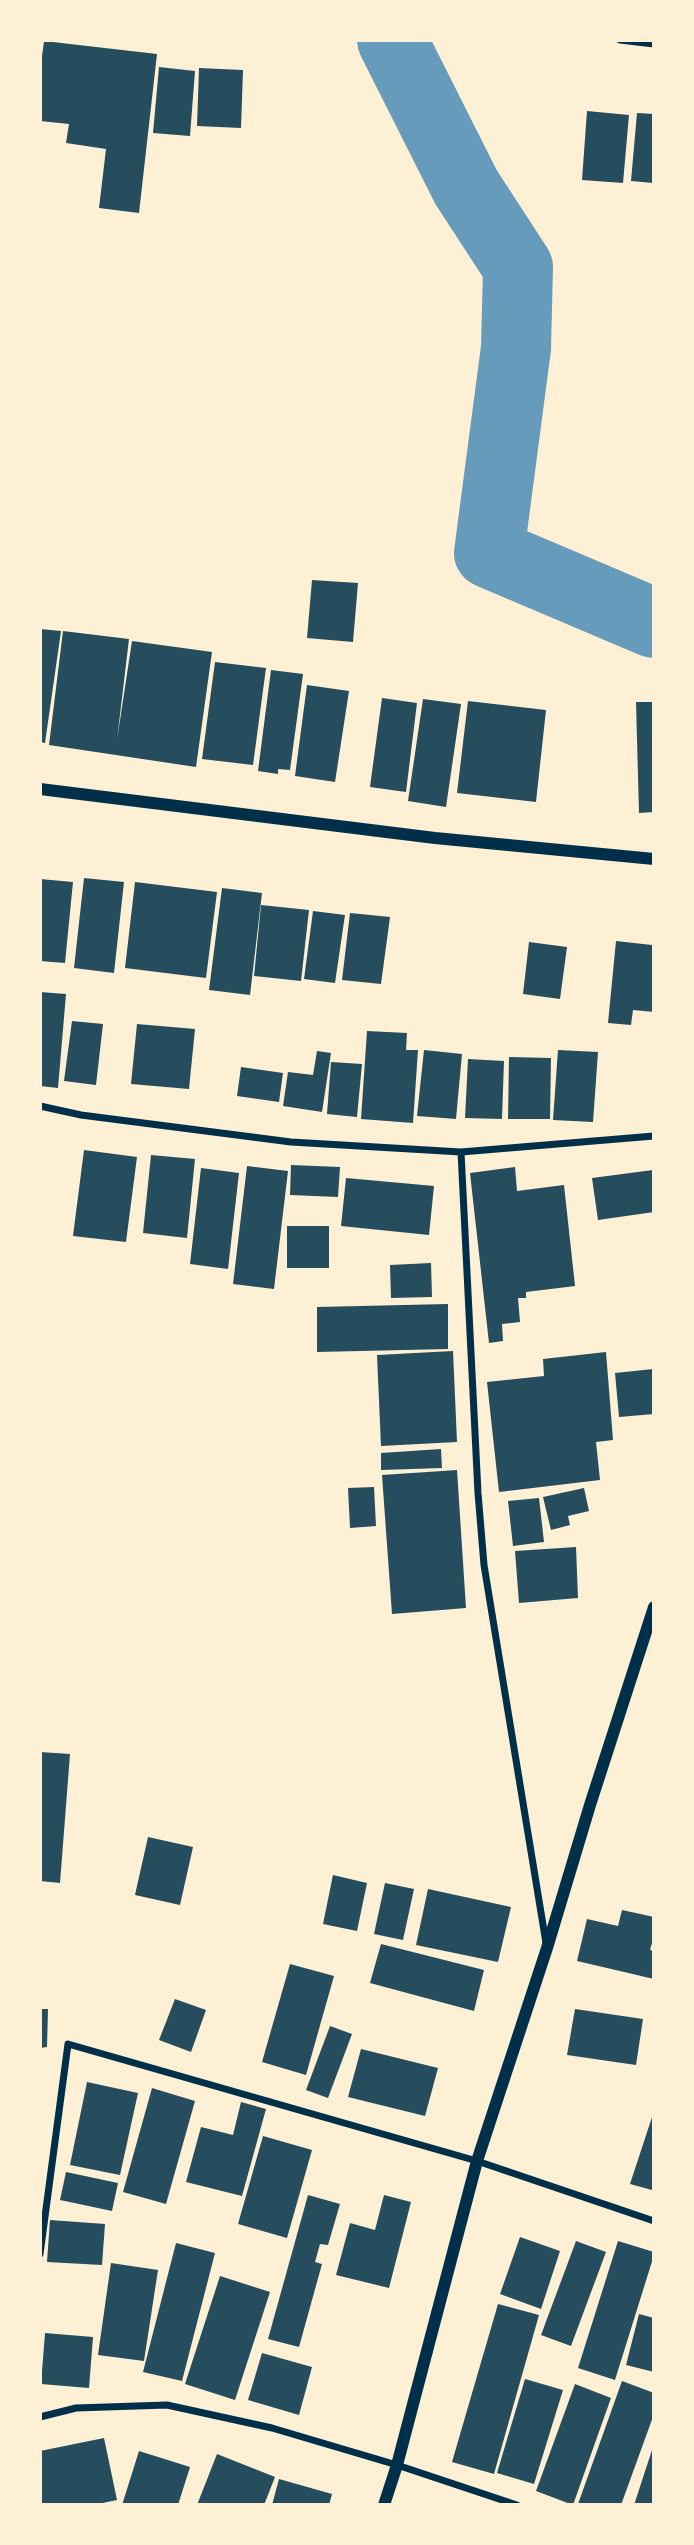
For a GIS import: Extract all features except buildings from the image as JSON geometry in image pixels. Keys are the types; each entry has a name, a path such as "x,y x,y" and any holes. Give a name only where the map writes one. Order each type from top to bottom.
{"street":[{"path":"620,40 654,44"},
{"path":"40,789 422,836 654,859"},
{"path":"40,1106 81,1115 291,1142 461,1152 654,1136"},
{"path":"461,1152 484,1565 547,1948"},
{"path":"384,2505 397,2465 477,2161 654,1606"},
{"path":"40,2254 68,2044 477,2161 654,2221"},
{"path":"40,2417 76,2408 167,2405 272,2428 397,2465 517,2505"}],"waterway":[{"path":"392,40 466,187 518,267 516,348 489,553 654,623"}]}
